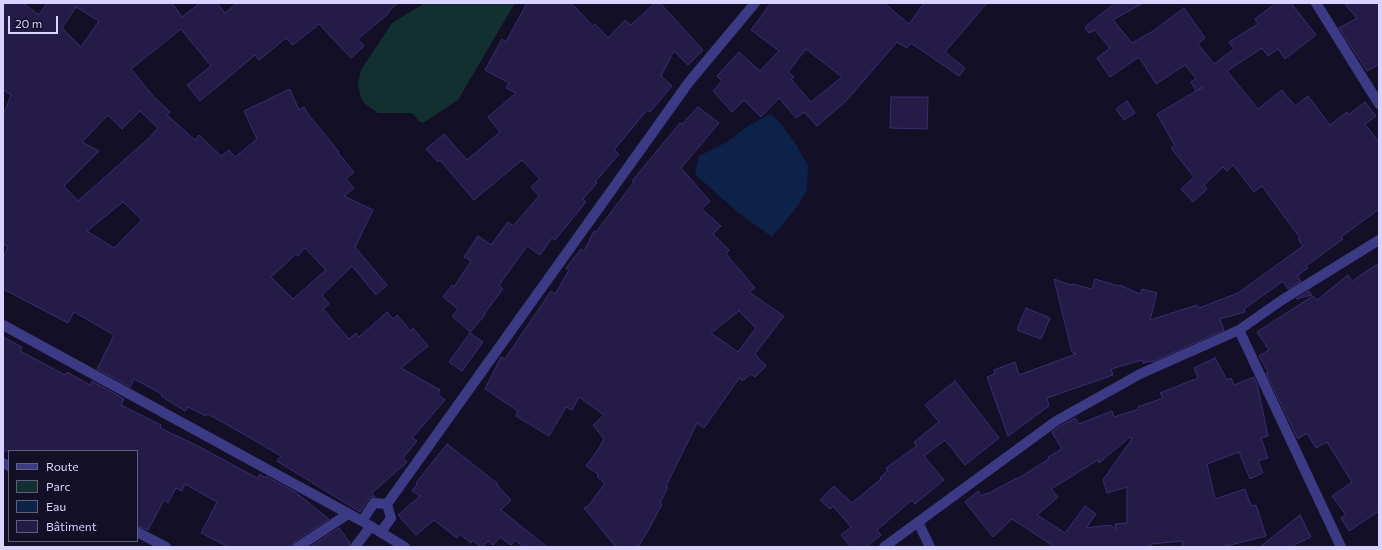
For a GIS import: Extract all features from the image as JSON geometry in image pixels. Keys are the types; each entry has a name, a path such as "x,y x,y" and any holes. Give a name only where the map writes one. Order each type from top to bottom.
{"street":[{"path":"387,504 689,82 755,3"},
{"path":"1316,3 1379,104"},
{"path":"884,547 1056,421 1140,374 1239,330 1282,300 1379,240"},
{"path":"3,326 362,521 405,547"},
{"path":"1239,330 1341,547"},
{"path":"362,521 374,503 387,504"},
{"path":"381,532 391,518 387,504"},
{"path":"298,547 348,514"},
{"path":"918,522 930,547"},
{"path":"354,547 371,526"},
{"path":"138,533 166,547"}],"green space":[{"path":"425,3 515,3 458,100 423,123 418,121 412,113 378,113 365,104 361,98 358,84 361,70 392,23"}],"water":[{"path":"770,114 778,120 796,144 808,166 807,190 797,207 772,237 736,211 695,174 699,156 727,142 748,126"}],"building":[{"path":"3,3 23,3 39,15 47,3 172,3 182,17 200,3 217,3 225,13 237,3 398,3 388,12 389,13 358,39 364,46 351,58 319,24 293,45 286,38 259,60 255,55 200,101 187,85 211,66 181,29 131,69 154,97 170,112 167,115 195,140 199,135 221,156 229,150 235,157 257,139 244,111 290,89 299,110 304,107 354,172 346,179 354,188 344,196 373,210 355,247 387,285 376,295 352,266 322,295 329,304 323,309 349,339 356,333 359,337 387,312 393,319 397,315 411,331 413,328 428,346 401,368 440,390 438,394 445,400 412,438 417,441 403,458 407,462 372,493 375,497 369,499 360,512 277,461 281,456 208,414 206,416 188,407 185,411 161,396 162,394 134,379 130,387 97,369 114,335 74,312 68,323 3,289 3,258 8,247 3,244 3,116 11,95 3,90","holes":["76,7 99,21 81,47 62,28","140,111 158,128 149,138 78,201 64,186 99,151 82,142 108,115 122,129","123,202 142,220 114,248 87,231","305,248 326,270 293,299 271,277 296,254 298,256"]},
{"path":"527,3 571,3 593,26 595,24 608,38 625,20 631,25 655,3 660,3 703,50 688,65 674,51 661,76 672,86 650,112 647,110 614,150 619,154 595,182 597,183 583,199 586,202 555,240 552,238 540,255 527,246 499,285 503,289 484,314 485,315 470,332 452,316 458,309 443,297 452,285 454,287 471,261 464,257 478,236 491,245 508,222 513,226 539,196 531,187 540,179 522,160 474,200 440,160 438,162 426,149 444,134 467,160 500,132 488,117 516,93 506,88 509,83 485,70 502,39 506,42"},
{"path":"771,3 884,3 909,24 924,3 987,3 945,52 965,68 959,76 911,43 907,48 897,42 846,101 817,126 804,112 796,118 779,98 761,117 744,100 732,112 713,91 722,81 717,76 739,52 760,71 779,51 751,30","holes":["806,49 842,77 811,102 791,79 794,77 788,72"]},
{"path":"1115,3 1143,3 1113,20 1132,43 1153,31 1184,8 1205,38 1198,44 1214,64 1234,49 1229,42 1258,24 1255,19 1276,3 1291,3 1316,35 1285,59 1278,49 1268,56 1262,48 1227,71 1258,109 1282,90 1295,106 1308,96 1330,125 1347,112 1348,115 1365,102 1376,116 1365,124 1379,142 1379,209 1341,237 1343,239 1306,266 1308,268 1297,276 1301,281 1288,289 1283,281 1244,309 1245,312 1220,319 1224,330 1152,362 1143,363 1142,360 1111,369 1113,375 1047,398 1049,406 1008,436 987,377 995,374 994,370 1015,362 1019,375 1076,354 1072,352 1054,279 1071,285 1092,289 1095,279 1119,286 1120,285 1140,294 1142,289 1157,293 1150,320 1197,305 1199,308 1238,293 1303,246 1298,239 1300,238 1262,186 1254,192 1233,165 1227,171 1223,167 1204,185 1207,189 1193,202 1181,189 1194,177 1171,148 1175,146 1157,114 1203,87 1196,91 1191,82 1196,78 1185,65 1156,84 1139,57 1110,77 1097,58 1110,48 1095,30 1089,33 1085,27"},
{"path":"1344,3 1379,3 1379,64 1367,71 1339,28 1357,18"},
{"path":"891,97 928,97 927,129 890,128"},
{"path":"1127,101 1135,113 1124,120 1116,109"},
{"path":"698,107 719,123 681,168 710,201 702,209 721,226 713,234 729,250 726,254 755,288 749,292 784,316 755,354 766,366 755,377 751,374 742,381 740,377 704,428 697,423 666,486 668,487 660,503 662,504 638,547 616,547 584,508 590,504 605,483 597,477 598,474 586,466 604,439 593,425 604,415 579,397 572,410 566,407 549,436 516,416 518,411 485,389 501,357 505,359 551,291 555,294 569,270 566,268 581,249 584,251 594,231 596,232 634,182 632,181 680,123 682,124","holes":["739,311 756,328 738,352 711,333"]},
{"path":"1379,263 1379,511 1349,531 1341,518 1346,515 1332,496 1352,482 1327,442 1316,448 1307,433 1298,439 1266,373 1268,372 1259,356 1269,350 1257,332 1313,296 1317,300 1348,275 1352,281"},
{"path":"1309,291 1312,295 1296,299"},
{"path":"1026,308 1050,318 1041,339 1017,330"},
{"path":"470,333 483,342 462,371 449,362"},
{"path":"3,337 22,347 20,351 65,375 67,372 90,385 92,381 124,399 121,405 161,425 160,428 198,446 257,478 260,474 265,478 266,476 295,492 329,519 294,542 292,547 229,547 201,533 217,502 185,484 182,491 176,488 168,503 164,500 148,530 138,526 138,450 3,451"},
{"path":"1215,358 1227,380 1231,378 1234,385 1254,377 1257,384 1268,436 1261,438 1268,458 1258,461 1263,473 1250,479 1239,452 1207,464 1215,499 1245,489 1251,506 1256,505 1266,536 1222,547 1183,547 1182,541 1151,544 1151,547 1055,547 1012,519 993,537 965,502 978,491 982,496 1017,479 1062,449 1052,432 1060,426 1075,418 1079,424 1112,411 1114,417 1139,409 1138,407 1163,398 1160,393 1198,378 1194,368","holes":["1130,437 1132,439 1103,480 1107,493 1127,487 1127,523 1115,524 1116,529 1110,525 1086,528 1096,514 1085,506 1065,533 1037,515 1058,497 1051,489 1098,460 1099,463"]},
{"path":"955,381 999,438 965,465 945,440 924,456 944,480 915,504 912,500 877,530 881,535 866,547 851,547 841,535 851,527 833,506 830,509 820,500 834,486 852,503 881,479 880,478 888,470 886,468 917,446 914,442 939,422 925,405"},
{"path":"447,444 498,484 497,485 511,500 501,510 547,547 524,547 515,540 511,545 500,537 493,545 488,541 480,547 473,540 471,543 460,534 457,538 434,520 416,535 398,515 420,496 412,491 417,484 416,483"},
{"path":"1300,515 1311,537 1290,547 1260,547"},
{"path":"339,528 350,543 349,547 310,547"}]}
